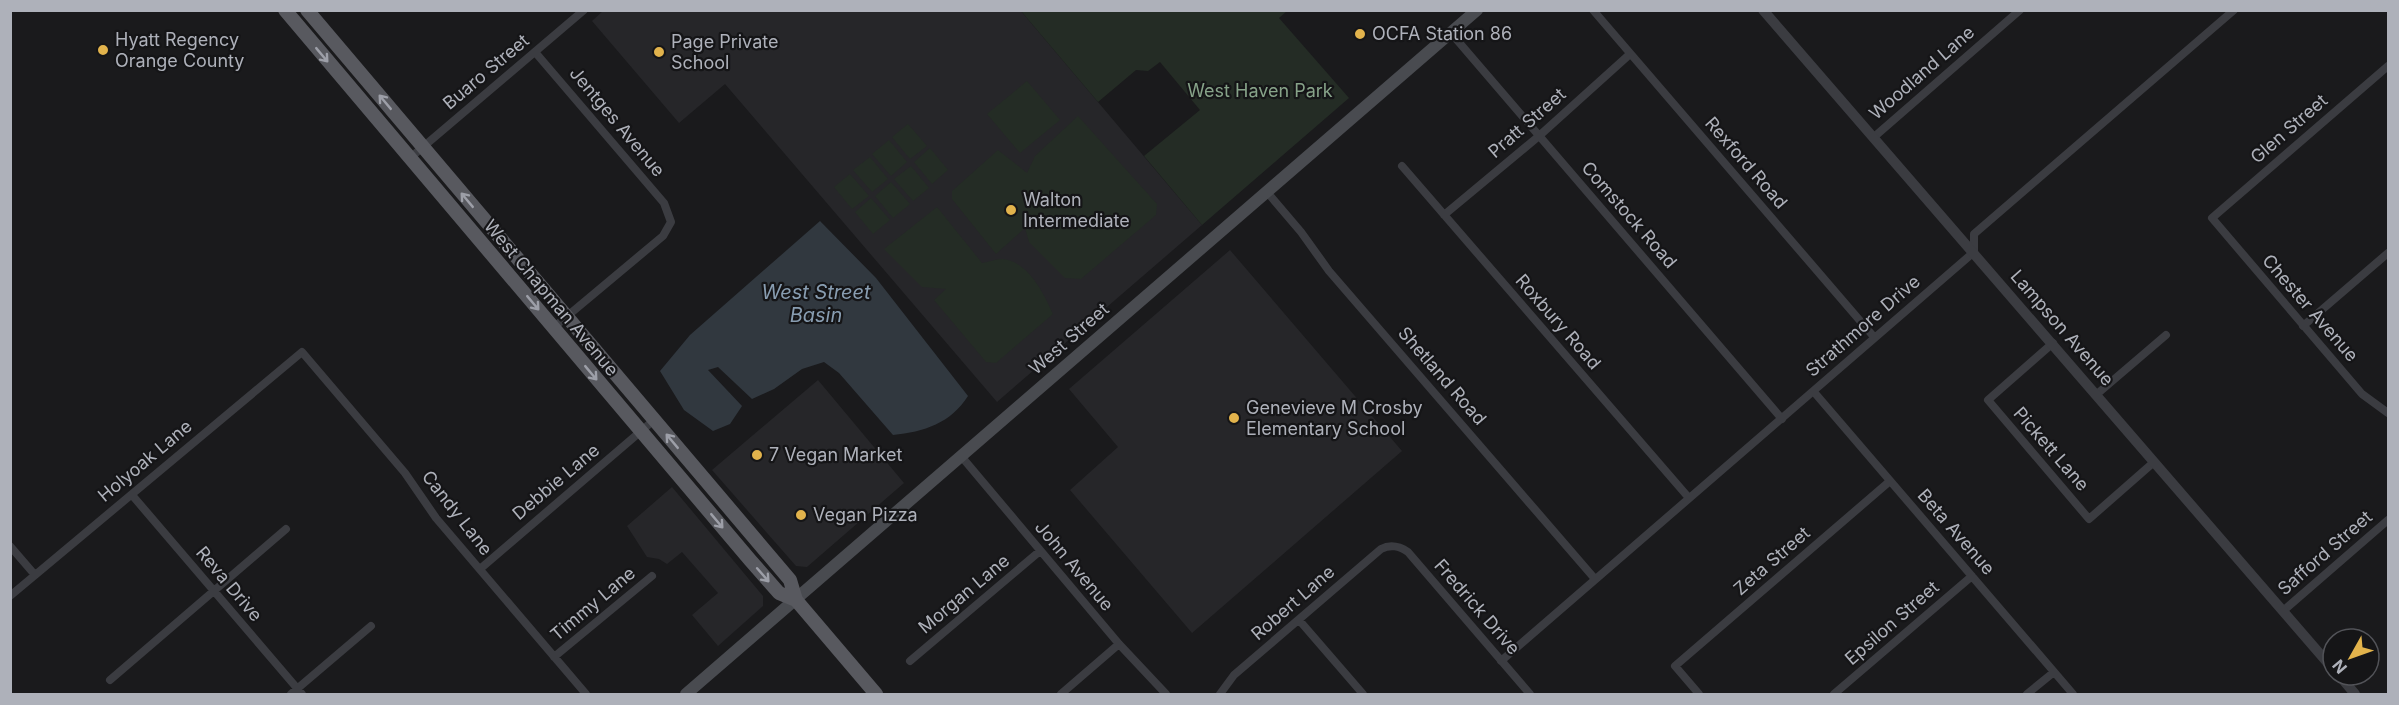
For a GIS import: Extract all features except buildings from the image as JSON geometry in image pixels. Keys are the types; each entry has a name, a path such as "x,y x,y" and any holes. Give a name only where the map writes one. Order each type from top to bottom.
{"main road":[{"name":"West Chapman Avenue","path":"285,10 778,593 796,600"},
{"name":"West Chapman Avenue","path":"307,10 790,580 796,600 876,694"},
{"name":"West Street","path":"686,694 1477,10"}],"street":[{"name":"Buaro Street","path":"410,158 584,10"},
{"name":"Rexford Road","path":"1593,10 1874,338"},
{"name":"Lampson Avenue","path":"1763,10 2321,655"},
{"name":"Woodland Lane","path":"1874,137 2020,10"},
{"name":"Strathmore Drive","path":"1501,661 1974,252 1974,234 2234,10"},
{"name":"Comstock Road","path":"1451,33 1782,419"},
{"name":"Jentges Avenue","path":"535,52 664,203 670,216 670,225 663,236 567,317"},
{"name":"Pratt Street","path":"1444,215 1539,136 1630,54"},
{"name":"Glen Street","path":"2212,218 2388,66"},
{"name":"Roxbury Road","path":"1402,166 1689,498"},
{"name":"Shetland Road","path":"1267,192 1329,270 1595,579"},
{"name":"Chester Avenue","path":"2212,218 2362,394 2388,413"},
{"path":"2303,326 2388,253"},
{"path":"554,328 567,317"},
{"path":"2097,394 2166,335"},
{"name":"Pickett Lane","path":"2053,343 1988,400 2089,519 2154,462"},
{"name":"Holyoak Lane","path":"10,596 223,416 303,352"},
{"name":"Candy Lane","path":"303,352 405,472 436,518 586,694"},
{"name":"Beta Avenue","path":"1814,392 2073,694"},
{"name":"Debbie Lane","path":"480,569 654,420"},
{"name":"John Avenue","path":"961,456 1119,644 1166,694"},
{"name":"Zeta Street","path":"1699,694 1675,666 1890,481"},
{"name":"Reva Drive","path":"132,495 297,693"},
{"name":"Safford Street","path":"2283,611 2388,520"},
{"path":"110,680 286,529"},
{"path":"10,546 35,575"},
{"name":"Robert Lane","path":"1220,694 1234,675 1381,549 1395,546"},
{"name":"Fredrick Drive","path":"1395,546 1408,552 1530,694"},
{"name":"Morgan Lane","path":"910,661 1040,551"},
{"name":"Timmy Lane","path":"554,657 652,576"},
{"name":"Epsilon Street","path":"1834,694 1972,576"},
{"path":"1299,620 1364,694"},
{"path":"297,693 371,626"},
{"path":"1061,694 1119,644"},
{"path":"2027,694 2054,672"}],"shaded area":[{"name":"Walton Intermediate","path":"604,10 1021,11 1202,225 997,402 725,84 679,123 592,21"},
{"name":"Genevieve M Crosby Elementary School","path":"1230,250 1402,451 1192,633 1070,490 1118,447 1069,389"},
{"path":"818,380 904,483 807,567 796,566 712,470"},
{"path":"672,487 763,596 763,606 718,646 692,615 718,593 682,552 667,564 659,559 647,557 627,526"}],"green space":[{"name":"West Haven Park","path":"1021,11 1287,11 1279,18 1349,98 1202,225 1144,156 1200,110 1160,62 1148,71 1136,70 1098,102"},
{"path":"1027,81 1060,120 1020,153 987,114"},
{"path":"1078,116 1157,204 1156,215 1081,279 1065,278 1029,242 1025,228 996,254 952,199 952,191 998,150 1027,173 1035,156"},
{"path":"908,124 927,146 910,159 892,137"},
{"path":"889,140 907,162 891,176 872,154"},
{"path":"930,148 948,170 932,184 914,162"},
{"path":"870,157 888,179 872,192 853,170"},
{"path":"911,166 929,188 913,201 894,179"},
{"path":"850,174 869,196 852,209 834,187"},
{"path":"891,182 910,204 893,218 875,196"},
{"path":"871,198 890,220 873,234 855,212"},
{"path":"937,207 982,263 1002,259 1020,265 1027,271 1039,287 1053,314 996,363 986,362 934,300 946,289 922,287 884,249"}],"water":[{"name":"West Street Basin","path":"820,221 876,278 968,396 953,413 936,424 893,435 839,373 824,362 802,369 774,389 752,399 718,367 708,370 742,406 730,424 713,431 684,410 660,371 690,335"}],"place":[{"name":"OCFA Station 86","path":"1360,34"},
{"name":"Hyatt Regency Orange County","path":"103,50"},
{"name":"Page Private School","path":"659,52"},
{"name":"Walton Intermediate","path":"1011,210"},
{"name":"Genevieve M Crosby Elementary School","path":"1234,418"},
{"name":"7 Vegan Market","path":"757,455"},
{"name":"Vegan Pizza","path":"801,515"}]}
